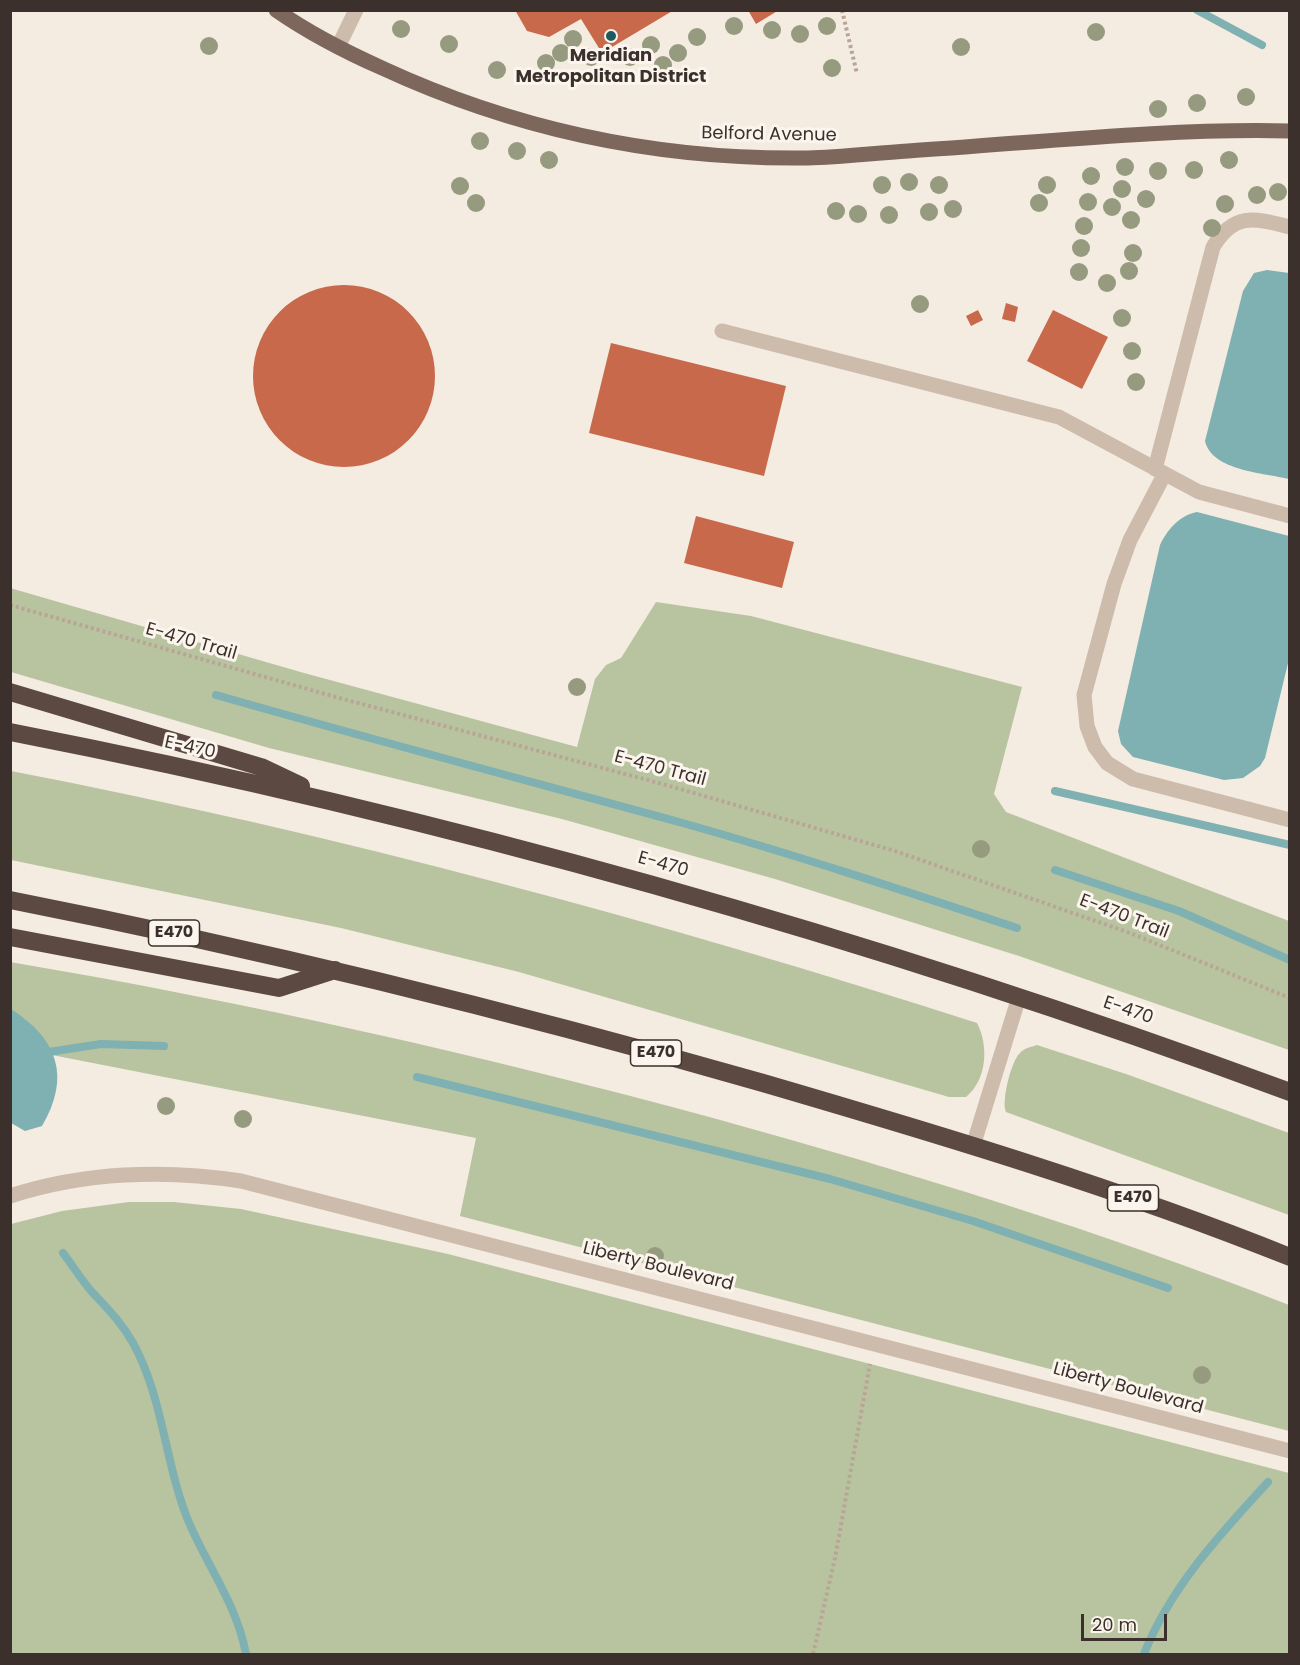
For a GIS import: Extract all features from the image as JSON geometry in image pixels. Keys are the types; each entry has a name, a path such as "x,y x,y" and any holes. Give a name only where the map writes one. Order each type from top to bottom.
{"highway":[{"path":"10,692 261,767 332,801"},
{"name":"E-470","path":"10,732 332,801 628,877 841,939 1019,997 1290,1092"},
{"name":"E470","path":"10,900 337,970 465,1001 668,1056 973,1146 1158,1207 1290,1257"},
{"path":"10,937 279,988 337,970"}],"main road":[{"name":"Belford Avenue","path":"276,10 338,47 413,83 520,121 610,142 698,154 822,157 1202,132 1290,131"}],"street":[{"path":"338,47 356,10"},
{"path":"1290,227 1255,219 1238,221 1224,230 1213,247 1160,472 1130,540 1114,584 1084,695 1085,716 1089,732 1095,747 1107,763 1142,783 1290,820"},
{"path":"722,332 1059,417 1160,472 1221,499 1290,516"},
{"path":"973,1146 1019,997"},
{"name":"Liberty Boulevard","path":"10,1196 66,1182 121,1175 173,1174 241,1181 1290,1451"}],"path":[{"path":"842,10 856,74"},
{"name":"E-470 Trail","path":"10,605 886,848 1130,933 1290,998"},
{"path":"813,1654 862,1417 873,1343"}],"green space":[{"path":"10,588 304,673 577,747 595,679 606,665 621,658 656,602 751,616 1022,687 994,794 1006,812 1289,921 1289,1050 1019,956 775,879 562,819 269,748 11,672"},
{"path":"11,771 255,823 497,882 858,985 977,1023 983,1042 982,1072 973,1090 966,1097 949,1097 519,972 341,928 11,860"},
{"path":"10,962 187,994 363,1031 626,1095 931,1181 1076,1228 1218,1278 1289,1305 1289,1431 460,1216 476,1138 11,1047"},
{"path":"1037,1045 1126,1074 1289,1133 1289,1215 1006,1112 1006,1091 1013,1064 1022,1051"},
{"path":"129,1202 174,1202 241,1209 448,1254 1289,1473 1289,1654 11,1654 11,1224 62,1211"}],"water":[{"path":"1267,270 1289,273 1289,479 1228,465 1210,451 1205,441 1243,291 1254,273"},
{"path":"1197,512 1289,536 1289,659 1265,758 1260,766 1243,778 1224,780 1133,757 1121,744 1118,731 1160,545 1175,524 1185,516"},
{"path":"11,1009 40,1033 55,1060 57,1075 56,1091 51,1108 42,1126 25,1131 11,1123"}],"building":[{"name":"Meridian Metropolitan District","path":"515,10 674,10 602,53 581,19 549,37 527,31"},
{"name":"Meridian Metropolitan District","path":"748,10 779,10 756,24"},
{"path":"344,285 379,292 395,300 409,311 420,325 428,341 435,376 428,411 420,427 409,441 395,452 379,460 344,467 309,460 293,452 279,441 268,427 260,411 253,376 260,341 268,325 279,311 293,300 309,292"},
{"path":"1006,303 1018,307 1015,322 1002,319"},
{"path":"978,310 983,320 971,326 966,316"},
{"path":"1053,310 1108,337 1082,389 1027,361"},
{"path":"611,343 786,386 764,476 589,433"},
{"path":"696,516 794,542 782,588 684,563"}],"waterway":[{"path":"1197,10 1262,45"},
{"path":"216,695 722,834 1017,928"},
{"path":"1055,791 1290,845"},
{"path":"1055,870 1179,911 1290,960"},
{"path":"42,1053 101,1044 164,1046"},
{"path":"417,1077 830,1179 973,1221 1168,1288"},
{"path":"63,1253 133,1343 151,1387 182,1503 190,1525 230,1604 246,1654"},
{"path":"1144,1654 1182,1584 1215,1542 1268,1482"}],"place":[{"name":"Meridian Metropolitan District","path":"611,36"}]}
